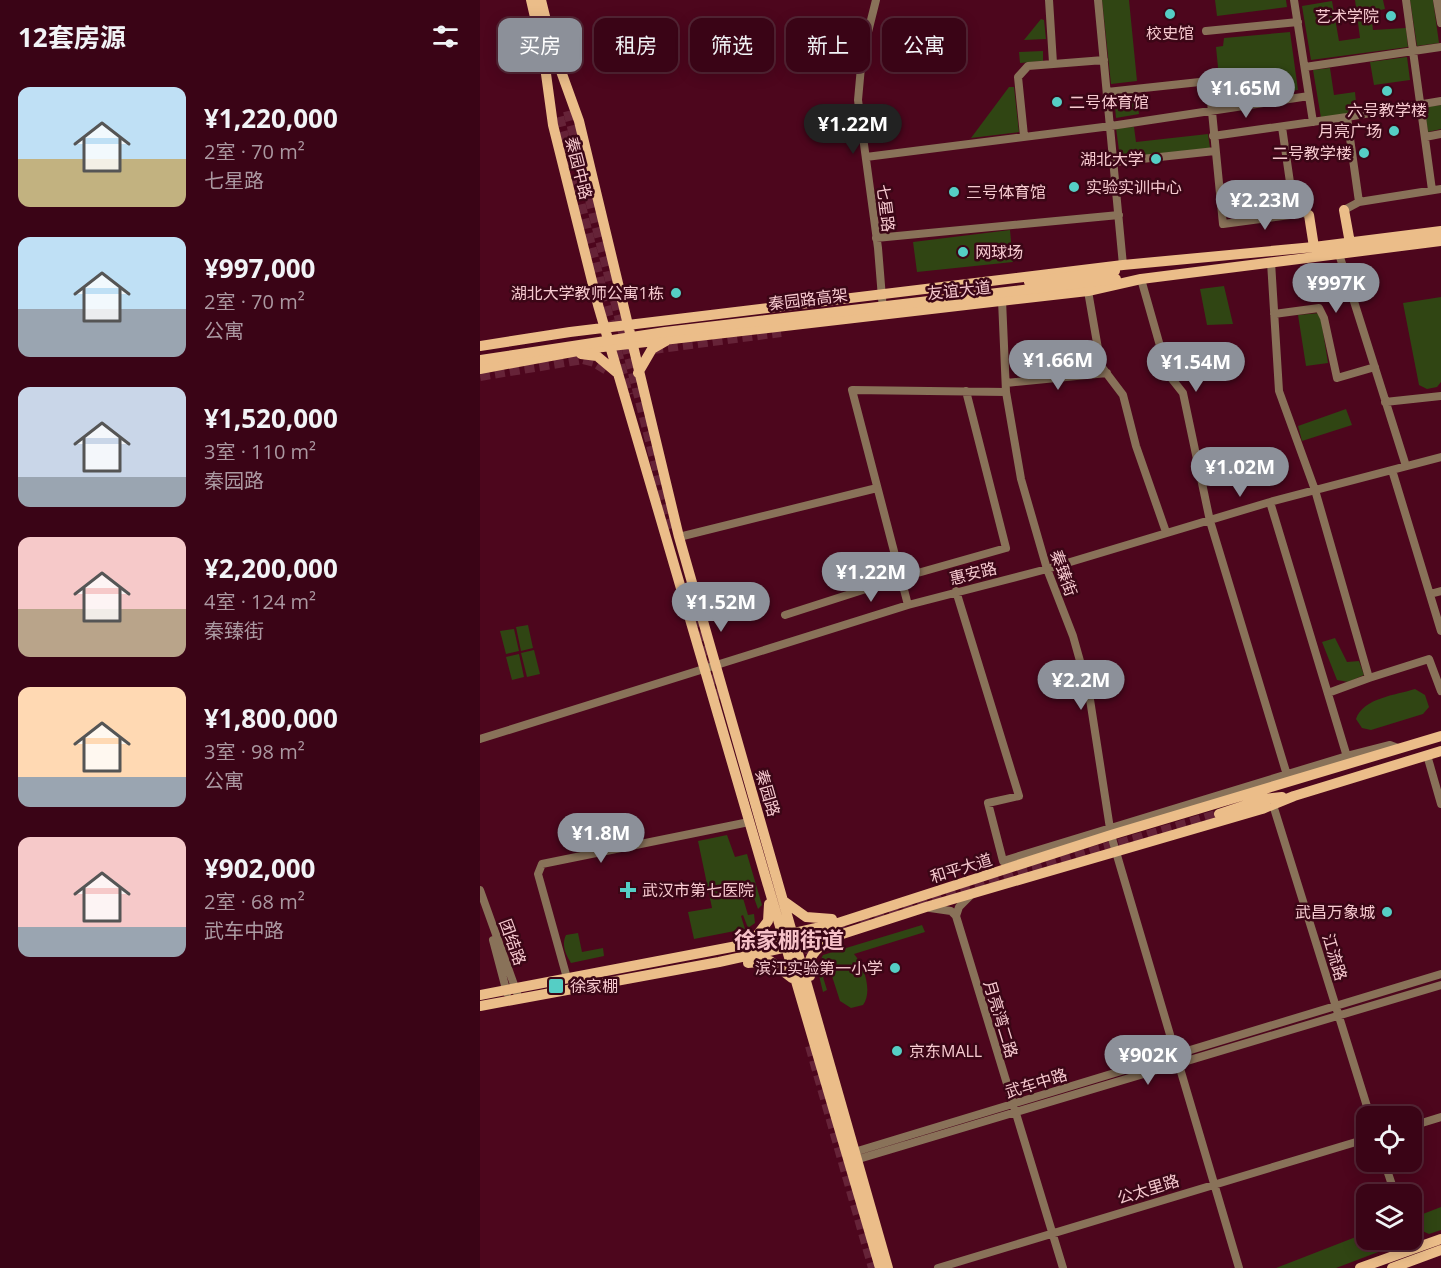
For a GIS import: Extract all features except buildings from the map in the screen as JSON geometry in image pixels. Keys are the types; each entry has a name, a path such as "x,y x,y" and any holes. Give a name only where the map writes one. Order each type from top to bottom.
{"main road":[{"name":"秦园中路","path":"531,0 537,18"},
{"name":"秦园中路","path":"541,0 544,18"},
{"name":"秦园中路","path":"549,72 553,126 610,344"},
{"path":"554,72 564,114"},
{"name":"秦园中路","path":"557,72 579,122 630,324"},
{"path":"1344,210 1350,243"},
{"path":"1309,215 1314,247 1441,231"},
{"name":"友谊大道","path":"480,369 610,344 634,344 1088,291 1141,279 1441,241"},
{"name":"秦园路高架","path":"480,360 665,332 1118,272 1138,265 1314,247"},
{"name":"秦园路高架","path":"480,353 638,329 1118,272 1141,279"},
{"name":"友谊大道","path":"480,346 630,324 881,294 1118,272"},
{"path":"570,332 586,327 594,320 598,305"},
{"path":"625,305 630,314 640,320 661,321"},
{"path":"815,327 842,319"},
{"name":"秦园路","path":"630,324 638,374 749,822 767,884 788,935"},
{"path":"638,374 652,349 677,338"},
{"name":"秦园路","path":"610,344 783,900 791,947 816,1018 880,1268"},
{"path":"539,358 586,354 597,356 610,364 621,378"},
{"name":"和平大道","path":"480,1006 567,978 788,935 837,923 1111,831 1348,760 1400,749 1441,736"},
{"name":"和平大道","path":"480,995 512,994 719,962 833,937 972,893 1273,805 1294,796 1441,751"},
{"path":"1218,813 1264,799 1294,796"},
{"path":"752,942 770,916 765,890 767,884"},
{"path":"783,900 796,912 806,917 831,918 837,923"},
{"path":"816,1018 820,1011 808,964 817,948 833,937"},
{"name":"秦园路","path":"791,947 796,981 888,1268"},
{"path":"719,962 730,967 770,961 785,970 796,981"},
{"path":"1422,1242 1441,1239"},
{"path":"1360,1268 1398,1250"},
{"path":"1392,1268 1441,1250"}],"street":[{"name":"七星路","path":"876,0 862,56 858,100 876,238 883,314"},
{"path":"1049,0 1053,63"},
{"path":"1098,0 1119,215 1118,272"},
{"path":"1294,0 1313,122"},
{"path":"1344,210 1359,202 1437,190 1425,137 1406,0"},
{"path":"1437,0 1441,23"},
{"path":"1206,31 1298,22"},
{"path":"1305,68 1441,47"},
{"path":"1024,136 1018,77 1028,66 1104,60"},
{"path":"1107,92 1209,81 1223,224 1290,215 1294,210 1282,127"},
{"path":"866,158 1111,126 1309,96"},
{"path":"1213,136 1441,101"},
{"path":"1347,117 1359,202"},
{"path":"1425,137 1441,134"},
{"path":"1114,162 1215,151"},
{"path":"1294,210 1309,215"},
{"path":"876,238 1119,215"},
{"path":"1339,254 1406,466"},
{"path":"1270,262 1279,391 1315,490 1369,678"},
{"path":"1141,279 1168,374 1183,393 1210,520 1287,775"},
{"path":"1088,291 1101,366 1123,396 1136,446 1166,532"},
{"name":"秦臻街","path":"1002,300 1006,388 1014,452 1047,569 1073,636 1089,693 1116,851 1239,1268"},
{"path":"1274,314 1318,308 1324,318 1337,378 1374,367"},
{"path":"908,605 852,390 966,391 1006,388 1107,373"},
{"path":"785,615 900,578 1006,548 966,391"},
{"path":"1385,402 1441,396"},
{"name":"惠安路","path":"480,739 908,605 1047,569 1270,502 1441,457"},
{"path":"1392,470 1441,631"},
{"path":"680,537 877,488"},
{"path":"956,591 1019,796 988,803 1003,861 1111,831 1287,775 1348,760 1270,502"},
{"path":"1430,594 1441,591"},
{"path":"1328,693 1429,658 1441,691"},
{"path":"1427,755 1441,804"},
{"name":"江流路","path":"1273,805 1367,1106"},
{"path":"567,978 538,874 542,864 749,822"},
{"name":"团结路","path":"481,892 512,994"},
{"path":"926,907 951,911 957,916 959,907 972,893"},
{"name":"月亮湾二路","path":"957,916 1063,1268"},
{"name":"武车中路","path":"1014,1109 1176,1054 1441,974"},
{"name":"武车中路","path":"851,1157 1179,1064 1441,986"},
{"path":"1422,1123 1441,1117"},
{"name":"公太里路","path":"938,1268 1214,1182 1356,1141"}],"green space":[{"path":"1102,0 1129,0 1137,81 1111,84"},
{"path":"1215,0 1286,0 1287,7 1217,16"},
{"path":"1355,0 1383,0 1385,9 1371,12 1373,30 1406,28 1408,47 1311,60 1302,6 1332,1 1339,41 1360,38"},
{"path":"1410,0 1433,0 1439,43 1417,46"},
{"path":"1041,19 1044,20 1046,39 1024,40"},
{"path":"1290,32 1298,90 1221,98 1216,47 1223,46 1224,38"},
{"path":"1043,51 1043,61 1020,63 1019,52"},
{"path":"1407,57 1410,80 1374,85 1370,62"},
{"path":"1330,68 1334,95 1355,92 1357,112 1321,118 1313,70"},
{"path":"1009,87 1014,87 1019,132 971,138"},
{"path":"1136,93 1139,114 1116,118 1114,96"},
{"path":"1441,105 1441,129 1428,132 1424,107"},
{"path":"1134,127 1136,142 1208,134 1210,148 1120,158 1116,128"},
{"name":"网球场","path":"1010,230 1013,262 917,272 913,242"},
{"path":"1224,286 1233,324 1207,325 1200,289"},
{"path":"1441,297 1441,382 1437,387 1427,389 1419,385 1403,303"},
{"path":"1320,313 1328,363 1306,366 1298,315"},
{"path":"1346,409 1352,425 1302,441 1298,426"},
{"path":"528,625 533,648 521,651 516,627"},
{"path":"514,629 519,651 506,654 500,631"},
{"path":"1335,638 1347,662 1359,661 1364,675 1348,682 1337,680 1322,642"},
{"path":"534,650 540,674 527,677 521,653"},
{"path":"519,654 524,677 512,680 506,657"},
{"path":"1415,689 1425,695 1429,707 1423,714 1371,730 1362,728 1356,719 1366,706 1373,702"},
{"path":"727,835 735,857 747,854 762,905 758,909 753,895 743,898 748,915 754,914 755,923 748,928 743,915 741,916 745,929 694,939 688,912 712,908 698,841"},
{"path":"922,925 925,932 854,954 866,979 867,993 863,1005 851,1008 840,1001 830,970 830,961 826,963 829,974 823,977 827,990 823,992 817,967 823,955"},
{"path":"578,933 582,952 603,948 604,956 571,963 567,957 564,942 566,935"},
{"path":"1441,1207 1441,1230 1429,1234 1422,1231 1422,1214"},
{"path":"1356,1237 1356,1250 1384,1250 1336,1268 1276,1268"}],"tunnel":[{"path":"568,111 672,530"},
{"path":"559,117 628,395"},
{"path":"653,349 781,332"},
{"path":"480,376 583,359 594,362 610,372"},
{"path":"688,588 720,703"},
{"path":"860,921 1219,814"},
{"path":"799,967 805,952 816,940 845,926"},
{"path":"810,1046 873,1268"}],"place":[{"name":"校史馆","path":"1170,14"},
{"name":"艺术学院","path":"1391,16"},
{"name":"六号教学楼","path":"1387,91"},
{"name":"二号体育馆","path":"1057,102"},
{"name":"月亮广场","path":"1394,131"},
{"name":"二号教学楼","path":"1364,153"},
{"name":"湖北大学","path":"1156,159"},
{"name":"实验实训中心","path":"1074,187"},
{"name":"三号体育馆","path":"954,192"},
{"name":"网球场","path":"963,252"},
{"name":"湖北大学教师公寓1栋","path":"676,293"},
{"name":"武汉市第七医院","path":"628,890"},
{"name":"武昌万象城","path":"1387,912"},
{"name":"滨江实验第一小学","path":"895,968"},
{"name":"徐家棚","path":"556,986"},
{"name":"京东MALL","path":"897,1051"}],"district":[{"name":"徐家棚街道","path":"789,940"}]}
